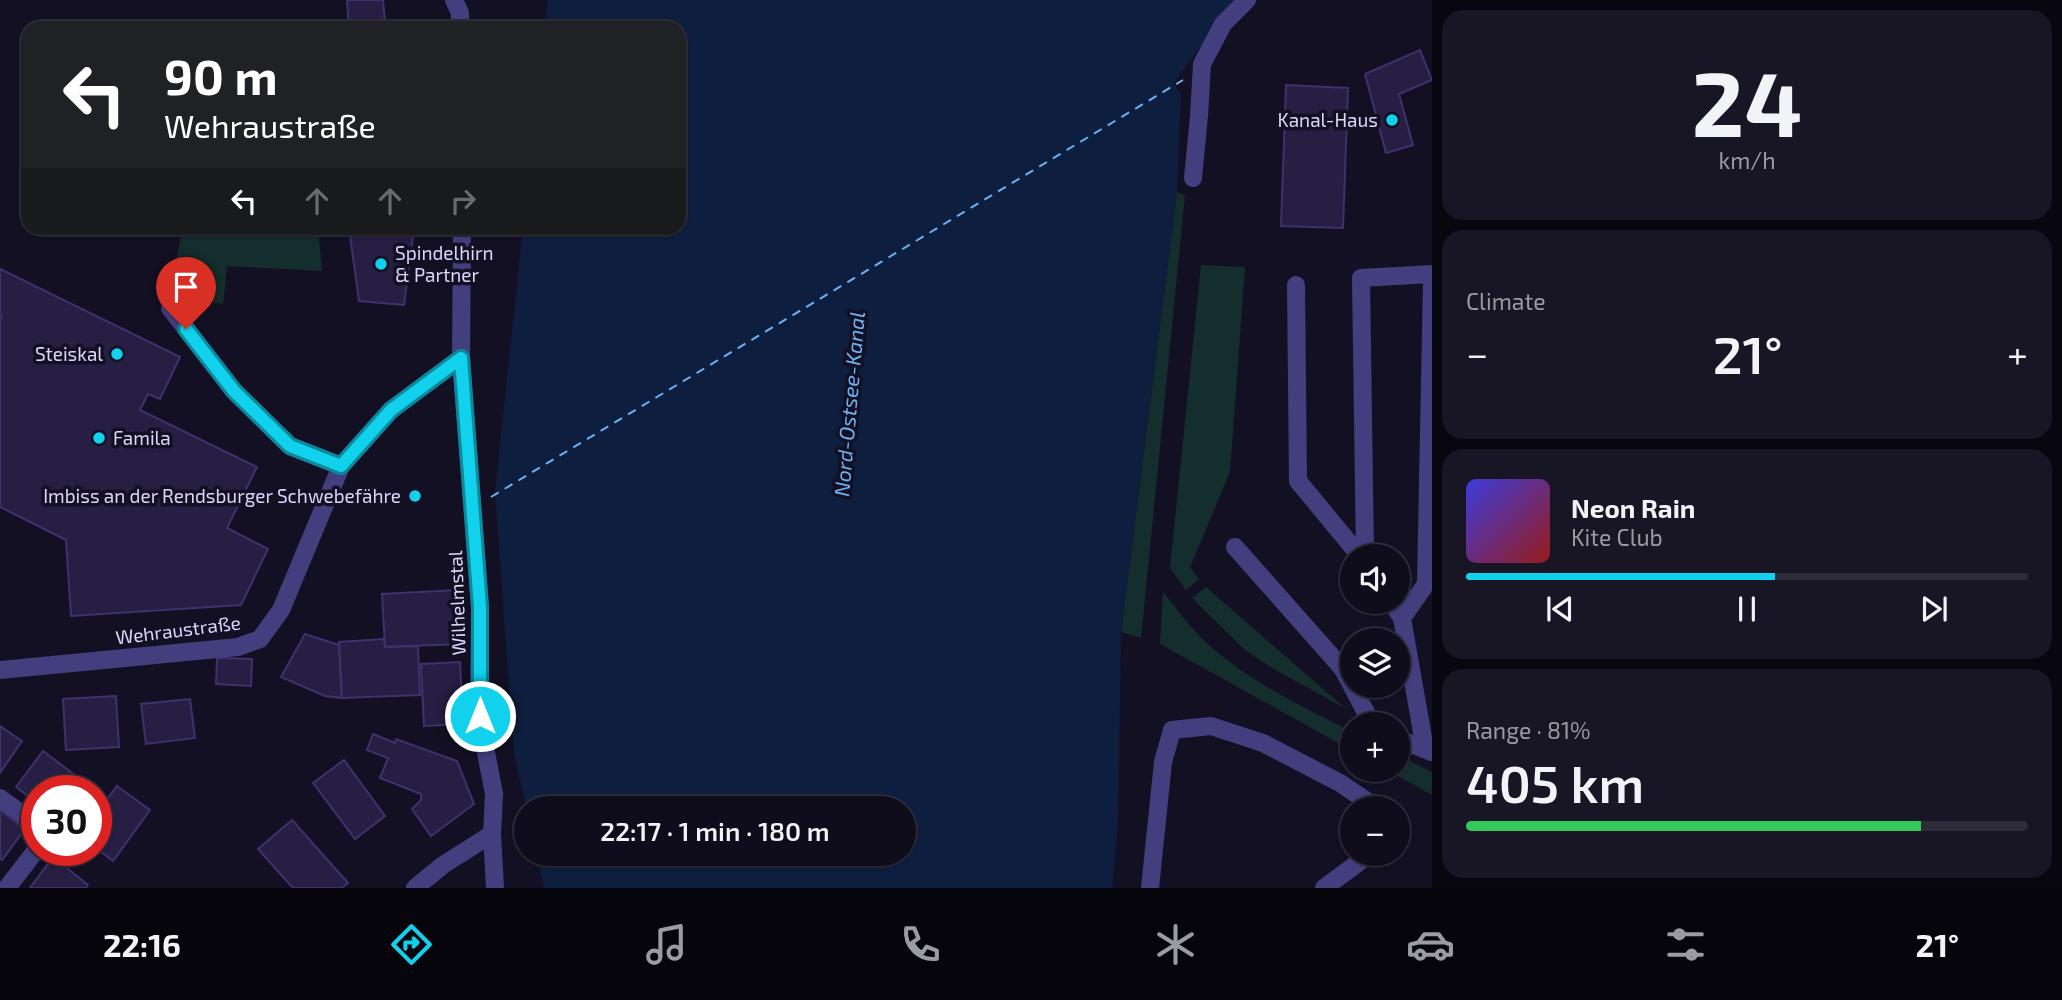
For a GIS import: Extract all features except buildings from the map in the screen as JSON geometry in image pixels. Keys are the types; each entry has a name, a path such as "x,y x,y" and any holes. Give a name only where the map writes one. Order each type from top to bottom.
{"street":[{"path":"454,0 460,13 460,21"},
{"path":"1192,178 1202,64 1223,24 1247,0"},
{"name":"Wilhelmstal","path":"463,235 461,358 480,607 480,716 494,794 492,834 495,888"},
{"path":"1363,544 1361,278 1432,274"},
{"path":"1402,618 1426,584 1432,281"},
{"path":"1296,285 1298,481 1353,544"},
{"path":"170,308 234,391 290,446 341,466"},
{"name":"Wehraustraße","path":"0,670 238,647 260,639 281,610 341,466 391,410 461,358"},
{"path":"1235,547 1343,669 1366,712"},
{"path":"1399,614 1428,751"},
{"path":"1150,888 1163,762 1172,730 1211,726 1263,743 1340,783 1359,796"},
{"path":"1410,744 1428,751"},
{"path":"0,798 21,813"},
{"path":"415,888 443,865 492,834"},
{"path":"7,888 24,866"},
{"path":"1324,888 1354,866"}],"green space":[{"path":"1177,192 1185,195 1141,638 1121,632"},
{"path":"182,235 319,235 322,271 227,266 223,304 169,294"},
{"path":"1201,265 1245,267 1230,472 1190,567 1199,579 1186,590 1170,568"},
{"path":"1206,587 1346,709 1267,665 1244,649 1192,598"},
{"path":"1163,592 1197,633 1224,658 1278,693 1340,726 1340,744 1160,644"},
{"path":"1410,761 1432,772 1432,795 1409,782"}],"water":[{"name":"Nord-Ostsee-Kanal","path":"548,0 1235,0 1173,84 1181,93 1177,192 1121,632 1118,822 1112,888 544,888 539,866 916,866 916,796 524,796 514,754 495,492 522,235 686,235 686,21 546,21"}],"ferry route":[{"path":"491,497 1183,80"}],"place":[{"name":"Kanal-Haus","path":"1392,120"},
{"name":"Spindelhirn & Partner","path":"381,264"},
{"name":"Steiskal","path":"117,354"},
{"name":"Famila","path":"99,438"},
{"name":"Imbiss an der Rendsburger Schwebefähre","path":"415,496"}],"route":[{"path":"186,329 234,391 290,446 341,466 391,410 461,358 480,607 480,716"}]}
